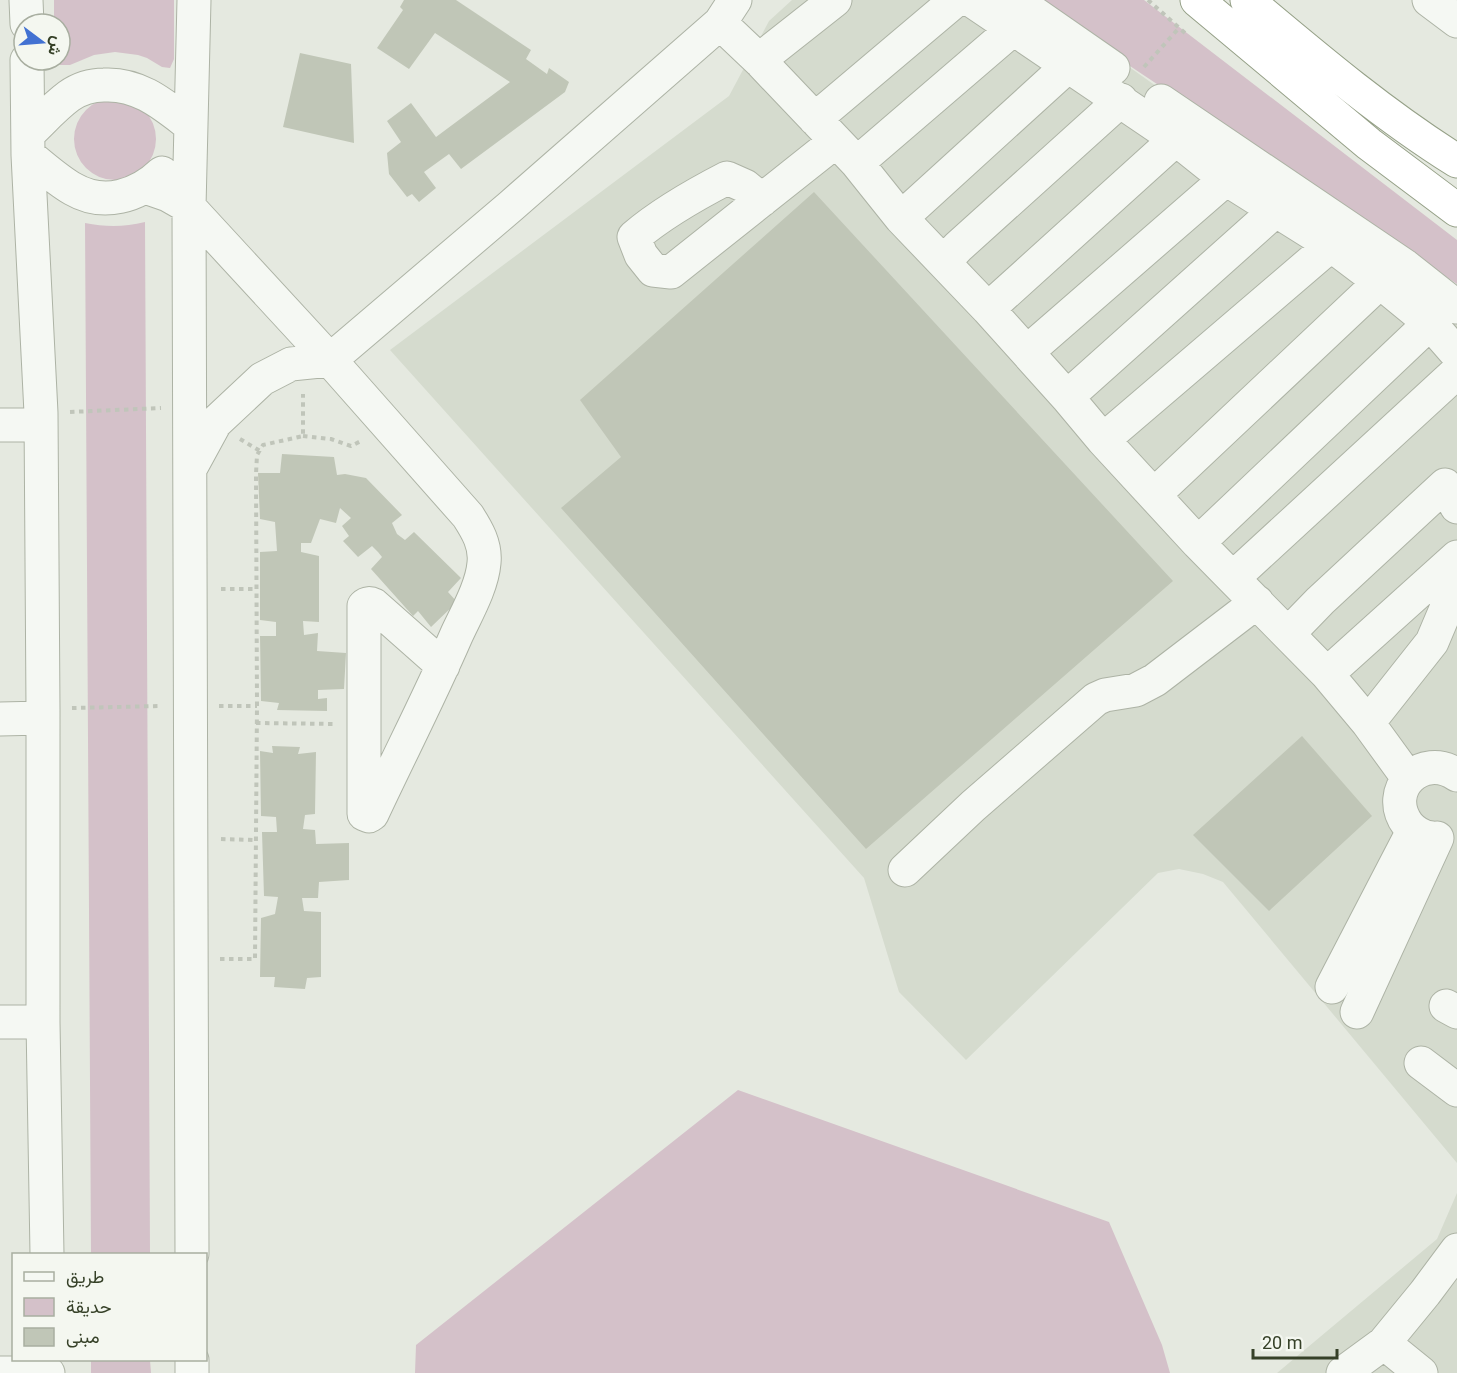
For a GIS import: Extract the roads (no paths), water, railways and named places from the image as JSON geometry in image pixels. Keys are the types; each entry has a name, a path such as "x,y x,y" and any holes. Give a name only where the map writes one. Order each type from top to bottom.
{"highway":[{"path":"1247,0 1339,77 1457,161"},
{"path":"1203,4 1369,144 1457,210"}],"street":[{"path":"192,1253 189,207 194,0"},
{"path":"759,60 835,0"},
{"path":"836,141 956,0"},
{"path":"971,0 1014,15 1126,91 1405,266 1443,315 1457,354"},
{"path":"1429,0 1457,21"},
{"path":"189,472 215,423 262,379 291,364 317,361 512,206 727,12 759,60 836,141 901,218 988,309 1103,440 1198,543 1327,674 1368,723 1408,778"},
{"path":"762,200 745,186 727,178 678,205 633,237 641,255 653,270 671,272 762,200 836,141 1014,15"},
{"path":"1014,15 1069,65 1126,91 1176,139 1226,179 1331,245 1380,282 1443,315"},
{"path":"901,218 1069,65"},
{"path":"27,72 28,145 41,419 46,1253"},
{"path":"28,145 71,95 84,88 114,84 129,87 158,101 190,135"},
{"path":"944,262 1126,91"},
{"path":"28,145 61,181 74,190 102,198 117,197 145,187 190,135"},
{"path":"988,309 1176,139"},
{"path":"1027,352 1226,179"},
{"path":"145,187 168,195 189,207 317,361 389,427 468,516 480,536 484,562 481,576 443,666 369,816 364,814 364,606 367,603 374,605 443,666"},
{"path":"678,205 714,238"},
{"path":"1067,397 1276,210"},
{"path":"1103,440 1331,245"},
{"path":"1154,495 1380,282"},
{"path":"1198,543 1443,315"},
{"path":"1233,578 1457,372"},
{"path":"0,425 41,419"},
{"path":"1288,634 1328,594 1451,496"},
{"path":"1327,674 1457,557"},
{"path":"1368,723 1432,642 1457,583"},
{"path":"905,870 973,806 1096,699 1136,690 1155,680 1257,603"},
{"path":"0,719 43,714"},
{"path":"1444,834 1401,815 1400,795 1408,778 1426,767 1453,762"},
{"path":"1332,987 1444,834"},
{"path":"1357,1012 1444,834"},
{"path":"0,1022 43,1022"},
{"path":"1421,1063 1457,1090"},
{"path":"1342,1373 1384,1343 1457,1250"},
{"path":"1384,1343 1421,1373"},
{"path":"0,1373 48,1373"}]}
